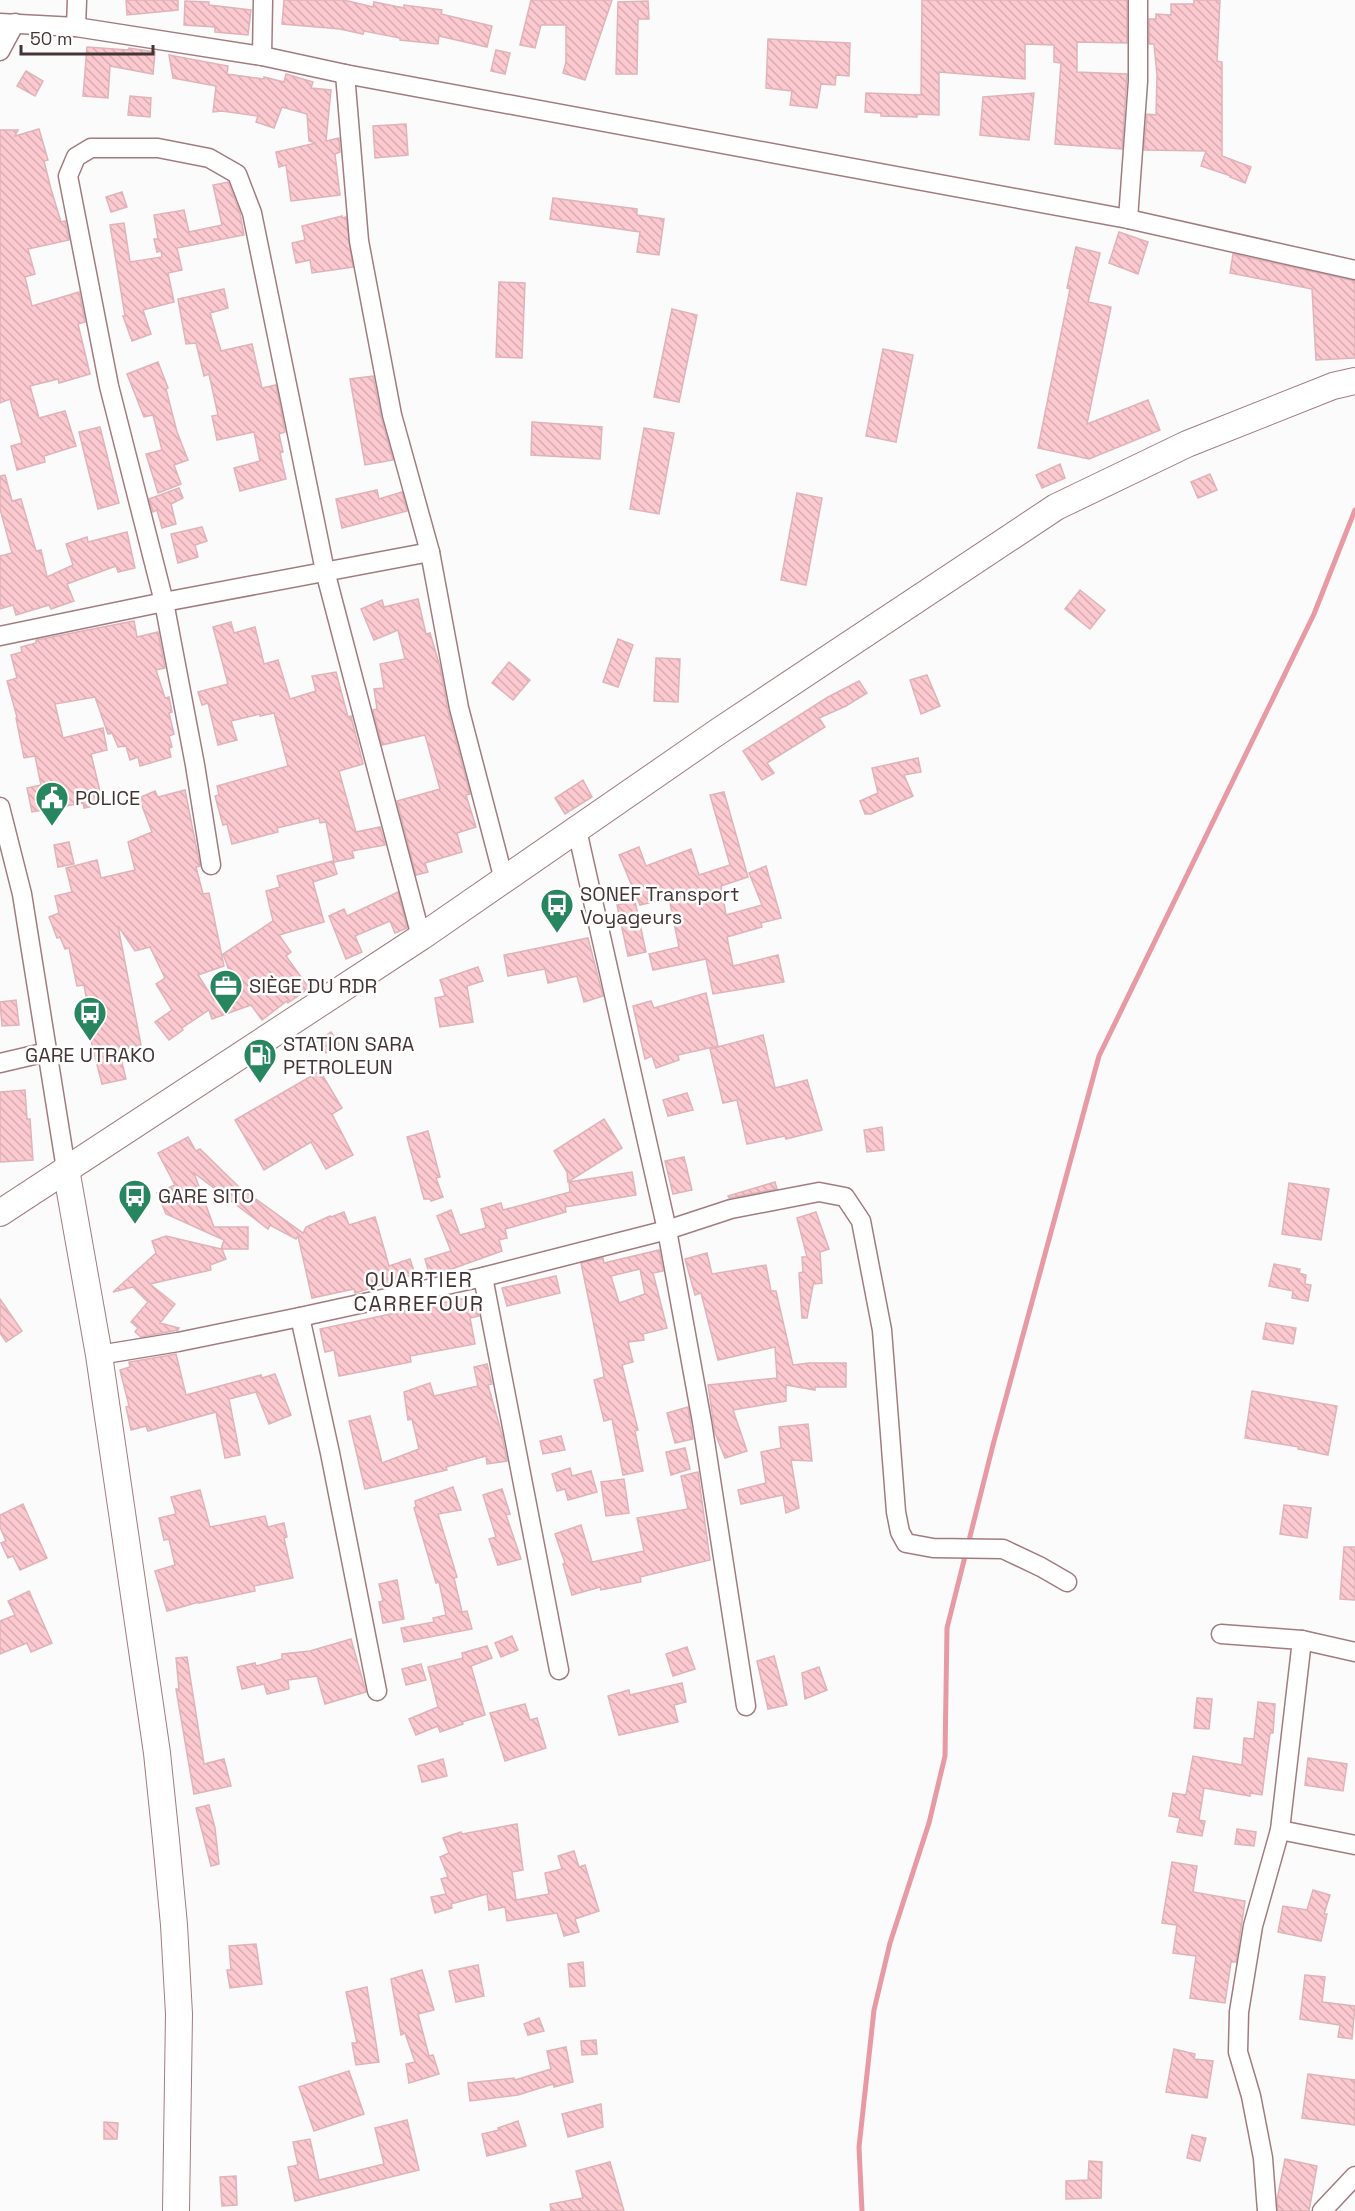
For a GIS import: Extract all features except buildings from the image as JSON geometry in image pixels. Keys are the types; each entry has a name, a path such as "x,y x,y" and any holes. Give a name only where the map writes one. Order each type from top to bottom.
{"highway":[{"path":"0,1213 421,937 778,691 1056,507 1187,444 1333,386 1355,381"},
{"path":"66,1169 99,1355 157,1753 174,1925 179,2014 176,2211"}],"street":[{"path":"76,27 77,0"},
{"path":"262,0 262,56"},
{"path":"1128,219 1138,81 1138,0"},
{"path":"0,51 7,23 76,27 262,56 345,74 1128,219 1355,270"},
{"path":"345,74 359,242 392,415 430,552 459,708 504,880"},
{"path":"211,865 195,765 164,602 109,386 68,176 76,157 92,148 158,148 209,158 237,174 252,213 325,572 421,937"},
{"path":"0,636 164,602 430,552"},
{"path":"0,807 22,894 66,1169"},
{"path":"577,830 667,1230 702,1422 746,1706"},
{"path":"0,1063 47,1052"},
{"path":"99,1355 178,1342 483,1277 667,1230 731,1209 819,1192 845,1197 861,1221 882,1329 896,1512 900,1532 906,1543 933,1548 1003,1549 1067,1582"},
{"path":"483,1277 559,1670"},
{"path":"300,1317 330,1453 377,1691"},
{"path":"1221,1634 1302,1640 1355,1652"},
{"path":"1267,2211 1263,2158 1251,2096 1238,2052 1239,2012 1253,1926 1280,1830 1302,1640"},
{"path":"1280,1830 1355,1845"},
{"path":"1322,2211 1355,2176"}],"waterway":[{"path":"862,2211 859,2147 874,2010 890,1943 929,1823 945,1756 947,1628 993,1445 1099,1056 1314,614 1355,510"}],"place":[{"name":"POLICE","path":"52,827"},
{"name":"SONEF Transport Voyageurs","path":"557,934"},
{"name":"SIÈGE DU RDR","path":"226,1015"},
{"name":"GARE UTRAKO","path":"90,1042"},
{"name":"STATION SARA PETROLEUN","path":"260,1084"},
{"name":"GARE SITO","path":"135,1225"}],"district":[{"name":"QUARTIER CARREFOUR","path":"419,1291"}]}
